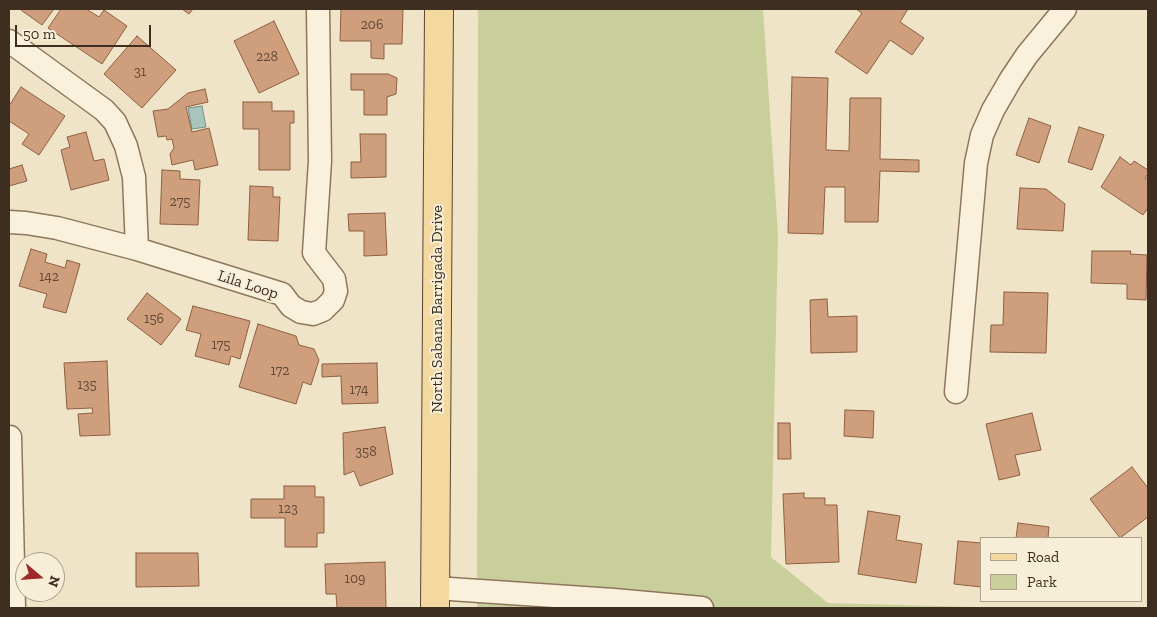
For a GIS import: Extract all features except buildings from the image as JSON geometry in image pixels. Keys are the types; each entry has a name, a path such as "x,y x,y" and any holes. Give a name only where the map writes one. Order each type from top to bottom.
{"main road":[{"name":"North Sabana Barrigada Drive","path":"435,598 439,9"}],"street":[{"name":"Lila Loop","path":"9,222 57,228 137,249 282,294 291,306 301,312 318,313 333,300 336,291 334,279 314,253 320,160 318,9"},
{"path":"956,392 976,163 982,135 993,110 1027,54 1065,9"},
{"path":"9,41 104,110 115,122 126,146 134,177 137,249"},
{"path":"10,437 14,608"},
{"path":"435,598 614,600 702,608"}],"green space":[{"path":"478,9 763,9 778,235 771,557 828,603 978,608 477,608"}],"water":[{"path":"202,106 206,127 192,129 188,108"}]}
